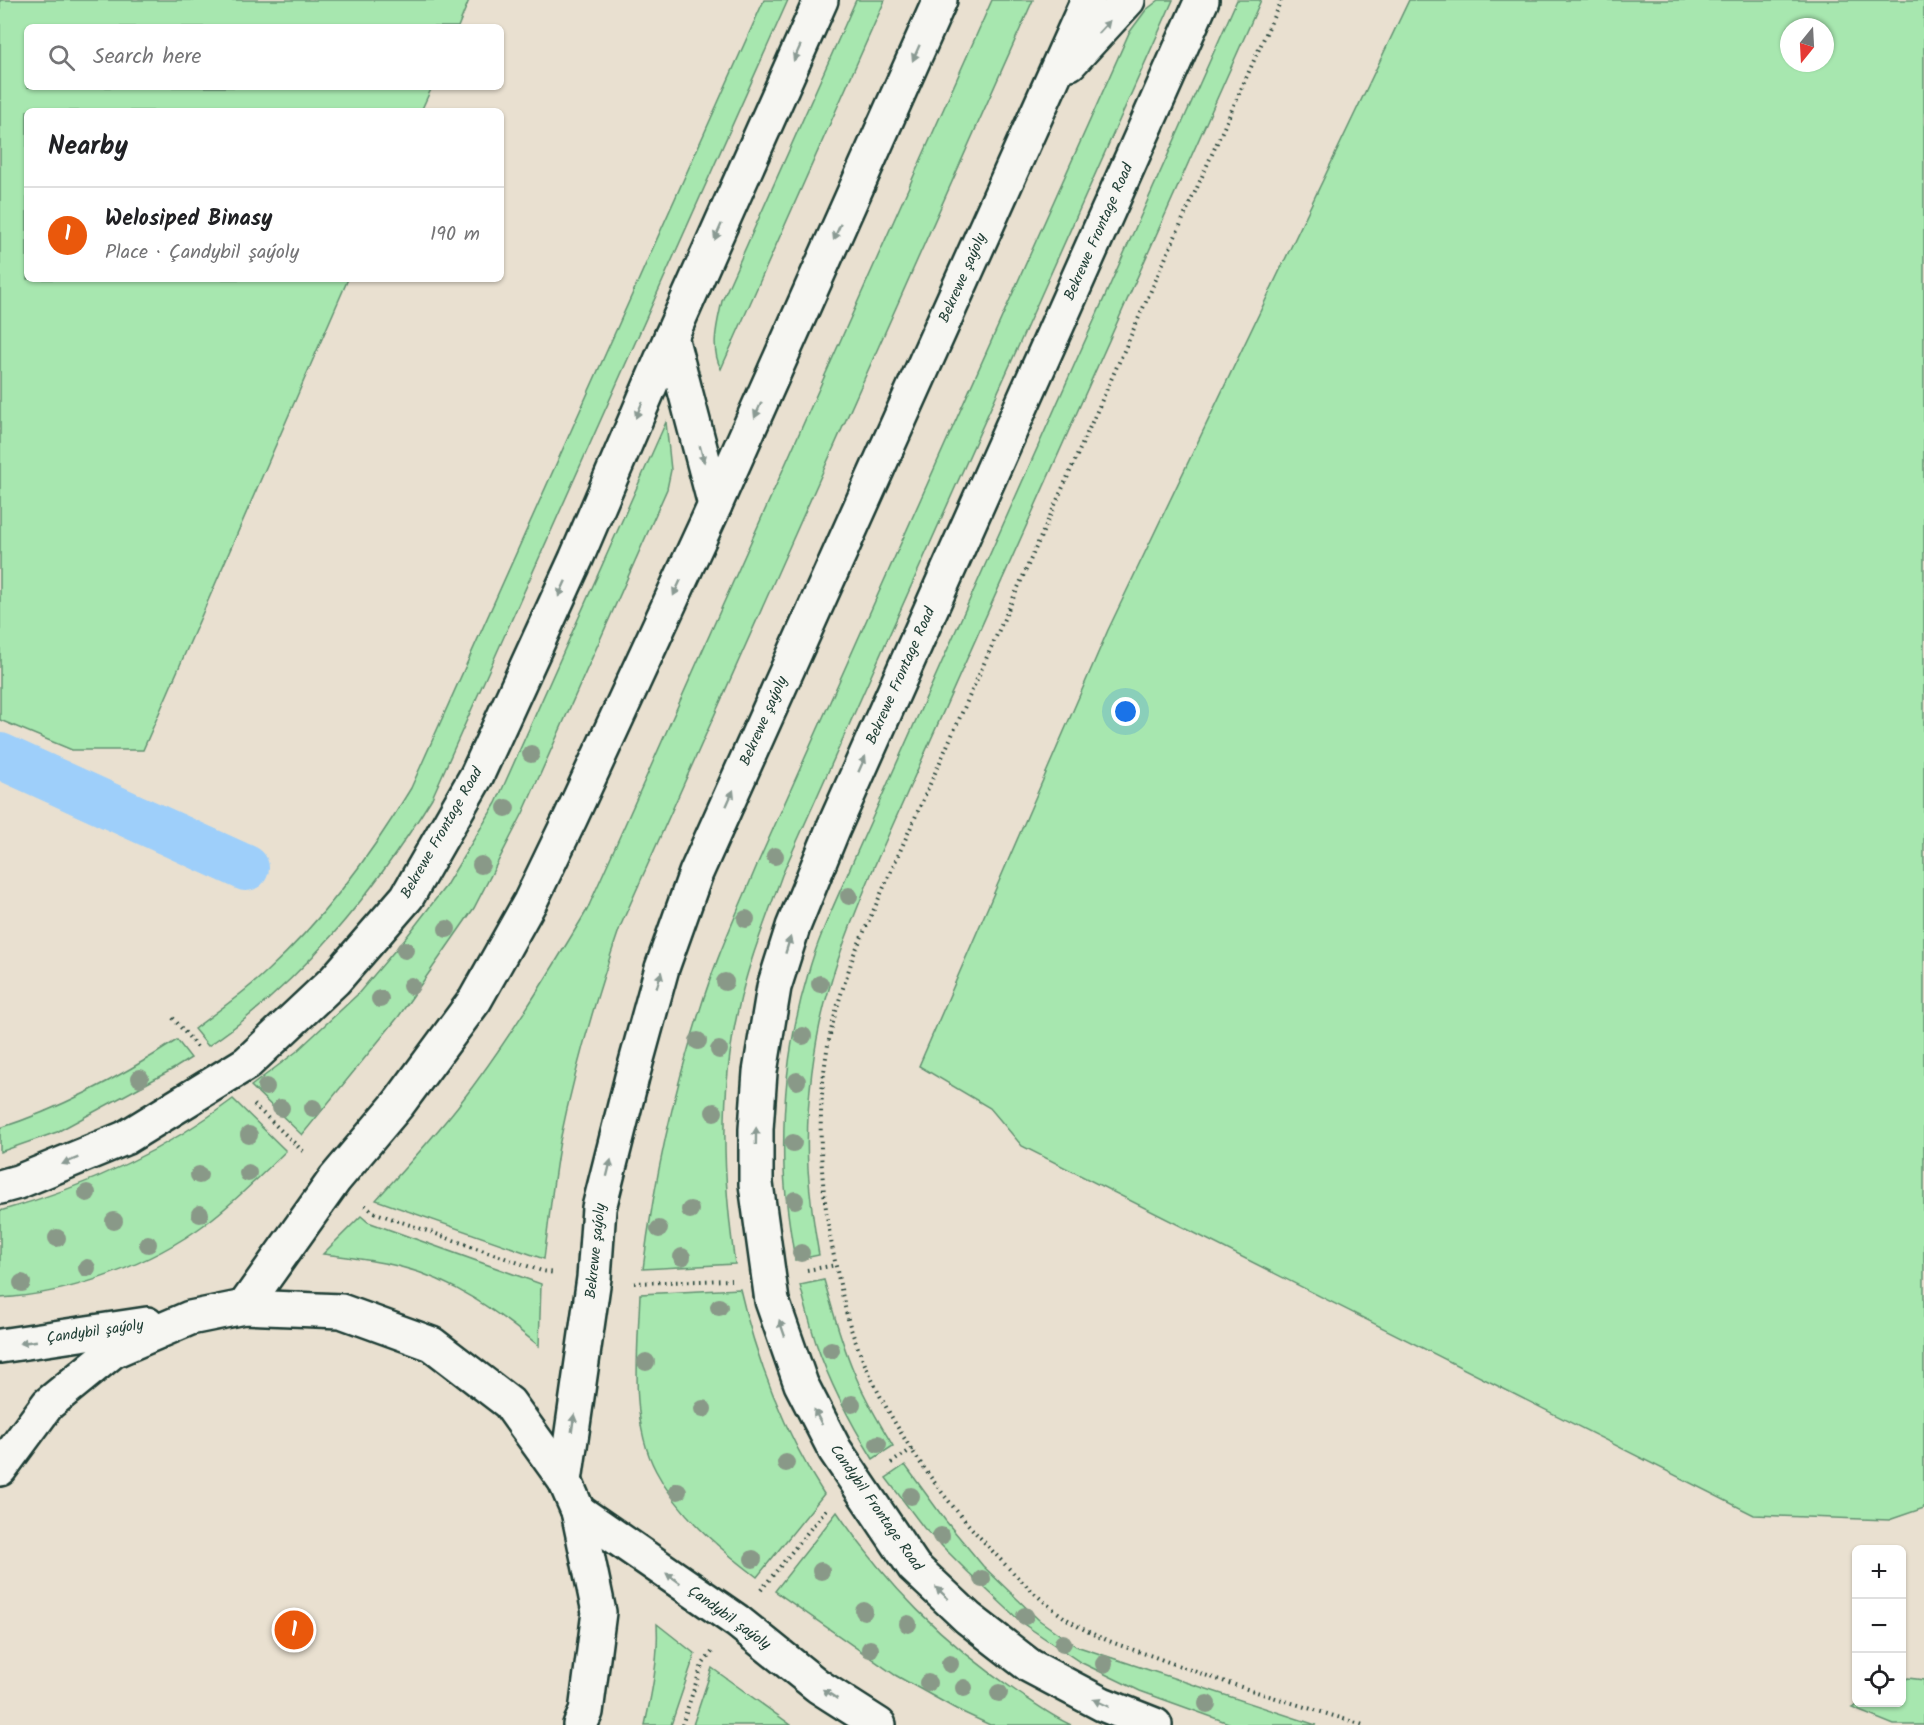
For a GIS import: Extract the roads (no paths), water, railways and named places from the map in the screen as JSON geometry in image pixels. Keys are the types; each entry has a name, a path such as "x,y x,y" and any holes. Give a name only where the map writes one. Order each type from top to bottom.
{"main road":[{"name":"Bekrewe Frontage Road","path":"0,1187 18,1182 124,1138 247,1064 335,980 407,897 477,775 576,559 671,337 821,0"},
{"path":"244,1307 335,1179 399,1103 475,1000 530,902 715,505 940,0"},
{"name":"Bekrewe şaýoly","path":"565,1481 594,1278 599,1208 662,968 696,873 1088,0"},
{"path":"1051,84 1128,0"},
{"name":"Bekrewe Frontage Road","path":"801,1384 772,1301 756,1184 760,1072 774,987 793,927 833,829 1202,0"},
{"path":"671,337 715,505"},
{"path":"0,1469 48,1404 113,1351 190,1318 244,1307 341,1311 432,1344 509,1402 565,1481 578,1511 598,1612 586,1713 580,1725"},
{"name":"Çandybil şaýoly","path":"0,1346 190,1318"},
{"name":"Candybil Frontage Road","path":"801,1384 835,1450 914,1567 968,1618 1030,1666 1102,1704 1155,1725"},
{"name":"Çandybil şaýoly","path":"578,1511 737,1621 818,1686 879,1725"}],"waterway":[{"path":"0,756 246,868"}],"place":[{"name":"Welosiped Binasy","path":"294,1630"}]}
